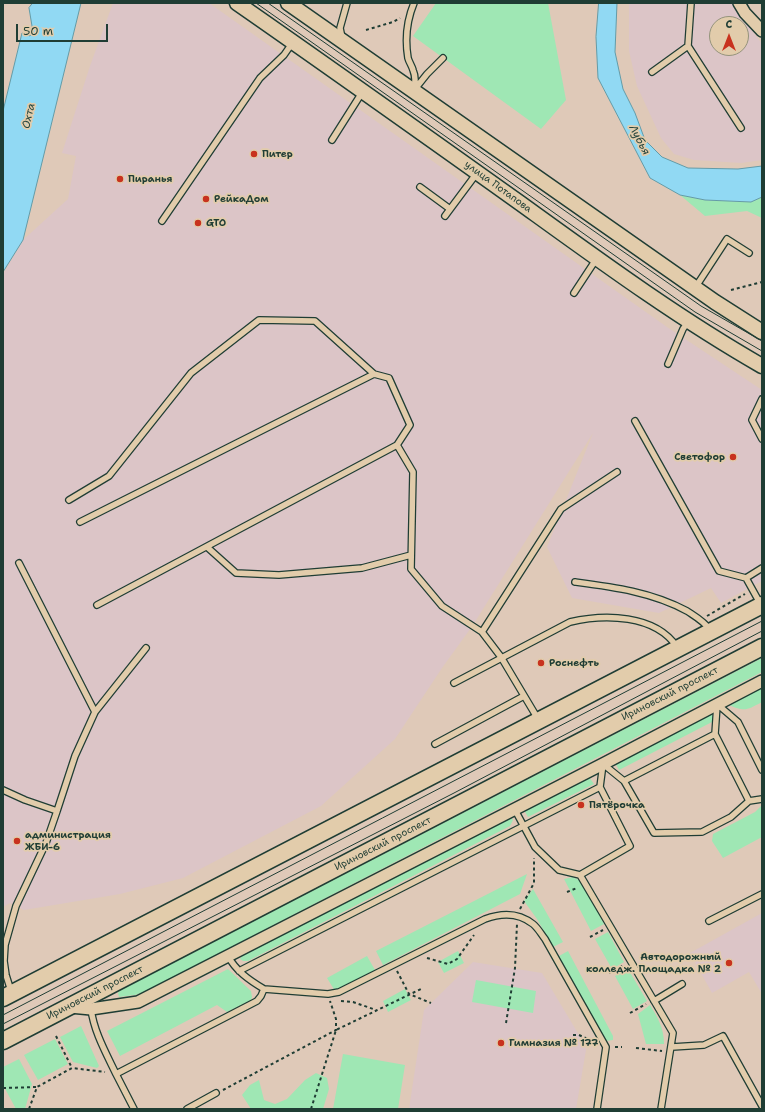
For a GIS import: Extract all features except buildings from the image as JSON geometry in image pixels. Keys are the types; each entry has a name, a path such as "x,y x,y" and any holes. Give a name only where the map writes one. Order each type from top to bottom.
{"main road":[{"path":"8,996 678,649 706,626 761,605"},
{"name":"Ириновский проспект","path":"3,1041 762,647"}],"street":[{"name":"улица Потапова","path":"237,3 597,258 689,321 762,366"},
{"path":"288,3 695,288 762,332"},
{"path":"739,3 762,31"},
{"path":"67,1007 91,1009 138,1002 515,810 762,681"}],"lane":[{"path":"343,42 340,28 347,3"},
{"path":"414,3 410,13 406,34 408,60 414,71 416,80 414,91"},
{"path":"691,3 688,46 741,128"},
{"path":"162,221 260,78 284,55 293,42"},
{"path":"652,72 688,46"},
{"path":"414,91 427,74 443,58"},
{"path":"332,140 363,91"},
{"path":"445,216 477,172"},
{"path":"420,187 450,210"},
{"path":"695,288 727,239 748,253"},
{"path":"574,293 597,258"},
{"path":"69,500 109,476 191,372 259,320 315,321 374,374 389,378 410,425 398,445 97,605"},
{"path":"668,364 683,330 689,321"},
{"path":"80,522 374,374"},
{"path":"762,398 752,420 762,439"},
{"path":"635,420 719,571 746,578 762,568"},
{"path":"398,445 413,472 411,569 442,606 482,632 501,658 539,721"},
{"path":"482,632 561,509 617,472"},
{"path":"207,547 236,573 279,575 362,568 411,555"},
{"path":"19,563 95,712"},
{"path":"746,578 761,605"},
{"path":"575,582 644,594 673,603 706,626"},
{"path":"454,683 570,622 595,617 620,617 646,624 666,634 678,649"},
{"path":"8,996 4,961 5,945 16,906 46,843 75,756 95,712 146,648"},
{"path":"435,744 524,696"},
{"path":"717,704 716,734 749,801"},
{"path":"717,704 738,722 762,770"},
{"path":"624,781 716,734"},
{"path":"603,764 624,781 654,833 702,832 731,818 749,801 762,799"},
{"path":"515,810 534,847 559,870 580,875 630,846 600,788 603,764"},
{"path":"239,971 600,788"},
{"path":"3,790 25,800 57,811"},
{"path":"580,875 673,1033 661,1109"},
{"path":"709,921 762,894"},
{"path":"228,956 232,964 239,971 250,981 264,989 328,994 339,992 485,919 499,914 517,915 533,924 545,939 606,1047 598,1109"},
{"path":"654,1001 682,984"},
{"path":"116,1074 257,1001 264,989"},
{"path":"91,1009 92,1019 97,1035 134,1109"},
{"path":"671,1049 704,1045 723,1036 762,1106"},
{"path":"187,1109 216,1093"}],"path":[{"path":"366,30 392,22 410,13"},
{"path":"731,290 762,282"},
{"path":"706,626 738,598 753,591"},
{"path":"506,1023 515,968 517,915 534,883 534,847"},
{"path":"414,954 448,964 457,959 485,919"},
{"path":"590,937 610,926"},
{"path":"609,973 630,961"},
{"path":"394,965 409,994 431,1003"},
{"path":"216,1093 336,1030 423,988"},
{"path":"311,1109 336,1030 336,1019 330,1000 353,1002 376,1010"},
{"path":"630,1013 654,1001"},
{"path":"573,1035 579,1035"},
{"path":"56,1036 72,1068"},
{"path":"636,1048 671,1049"},
{"path":"3,1088 37,1087 72,1068 116,1074"},
{"path":"29,1109 37,1087"}],"shaded area":[{"path":"113,3 209,3 667,327 762,390 762,581 721,603 711,588 659,613 572,598 547,547 593,433 473,625 442,668 395,739 321,806 183,878 120,894 24,910 10,903 3,907 3,274 23,240 68,199 76,156 62,153 90,66"},
{"path":"629,3 732,3 742,16 709,16 709,56 749,56 749,26 762,44 762,160 741,163 694,160 674,154 661,138 637,86 629,51"},
{"name":"Автодорожный колледж. Площадка № 2","path":"762,913 762,994 749,972 712,993 690,953"},
{"name":"Гимназия № 177","path":"473,962 542,973 579,1035 586,1050 576,1109 409,1109 424,1010"}],"green space":[{"path":"436,3 548,3 566,100 541,129 413,36"},
{"path":"680,195 705,200 751,202 762,197 762,218 747,211 705,216"},
{"path":"762,658 762,672 144,992 119,997 119,991"},
{"path":"762,688 762,702 757,705 746,709 739,709 729,705"},
{"path":"712,713 714,719 712,722 619,770 615,763"},
{"path":"589,777 594,784 528,817 524,810"},
{"path":"762,805 762,837 723,858 712,841 713,834 755,812"},
{"path":"511,817 513,820 510,826 248,961 243,961 240,959 242,956"},
{"path":"527,874 520,894 383,965 376,951"},
{"path":"573,877 581,881 604,924 591,931 564,879"},
{"path":"533,889 563,942 553,947 537,919 524,901"},
{"path":"608,932 624,962 612,969 595,939"},
{"path":"458,951 464,963 444,973 438,962"},
{"path":"568,951 613,1036 613,1040 606,1041 603,1038 559,960 559,956"},
{"path":"367,956 375,970 335,991 327,978"},
{"path":"228,969 251,991 251,1000 227,1012 217,1005 120,1056 107,1031"},
{"path":"628,969 647,1001 633,1009 615,976"},
{"path":"476,980 536,991 533,1013 472,1002"},
{"path":"405,989 411,1000 388,1012 383,1001"},
{"path":"650,1005 660,1023 664,1044 646,1044 638,1014"},
{"path":"81,1026 99,1066 97,1068 73,1062 60,1037"},
{"path":"55,1039 68,1064 38,1080 24,1055"},
{"path":"343,1054 405,1065 398,1109 333,1109"},
{"path":"19,1059 32,1084 25,1109 16,1109 3,1085 3,1067"},
{"path":"316,1073 327,1078 329,1089 323,1109 251,1109 242,1095 250,1085 259,1080 264,1100 275,1104 287,1099 305,1080"}],"water":[{"name":"Охта","path":"33,3 81,3 23,240 3,272 3,111 22,33 30,36 33,32 29,8"},
{"name":"Лубья","path":"599,3 617,3 615,52 623,89 635,113 645,140 662,157 688,168 738,169 762,166 762,197 751,202 705,200 680,195 650,178 598,78 596,37"}],"tram line":[{"path":"256,3 695,312 762,351"},
{"path":"268,3 701,306 762,341"},
{"path":"3,1015 762,621"},
{"path":"3,1024 454,793 762,631"}],"place":[{"name":"Питер","path":"254,154"},
{"name":"Пиранья","path":"120,179"},
{"name":"РейкаДом","path":"206,199"},
{"name":"GTO","path":"198,223"},
{"name":"Светофор","path":"733,457"},
{"name":"Роснефть","path":"541,663"},
{"name":"Пятёрочка","path":"581,805"},
{"name":"администрация ЖБИ-6","path":"17,841"},
{"name":"Автодорожный колледж. Площадка № 2","path":"729,963"},
{"name":"Гимназия № 177","path":"501,1043"}]}
